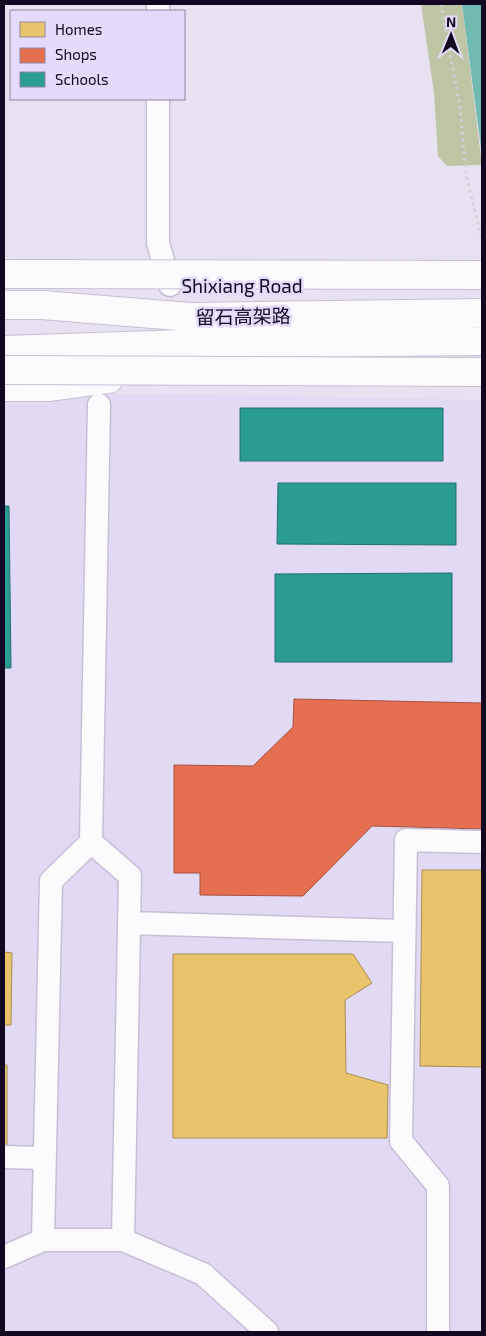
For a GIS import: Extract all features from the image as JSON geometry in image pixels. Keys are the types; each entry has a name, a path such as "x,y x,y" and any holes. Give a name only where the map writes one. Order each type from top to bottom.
{"main road":[{"name":"Shixiang Road","path":"4,263 51,263 170,285 482,283"},
{"path":"4,274 482,275"},
{"path":"4,300 42,305"},
{"name":"留石高架路","path":"4,306 42,305 190,317 482,313"},
{"name":"留石高架路","path":"4,350 184,344 482,341"},
{"path":"4,354 41,350"},
{"path":"4,387 50,387 196,368 482,367"},
{"path":"4,370 482,372"}],"street":[{"path":"158,100 158,243 170,285"},
{"path":"43,1240 51,881 91,842 99,405"},
{"path":"438,1332 438,1186 401,1141 406,840 482,842"},
{"path":"91,842 130,876 123,1240"},
{"path":"129,923 403,931"},
{"path":"4,1157 44,1158"},
{"path":"4,1257 43,1240 123,1240 203,1274 267,1332"}],"path":[{"path":"441,4 460,107 466,174 482,240"}],"shaded area":[{"path":"421,4 462,4 482,165 447,166 438,156 434,93"},
{"path":"462,4 482,4 482,156"},
{"path":"166,394 482,400 482,1332 4,1332 4,396"}],"building: Homes":[{"path":"422,870 482,870 482,1067 420,1066"},
{"path":"4,952 12,953 11,1025 4,1025"},
{"path":"173,954 353,954 372,983 345,1000 346,1073 388,1085 387,1138 173,1138"},
{"path":"4,1065 7,1065 7,1153 4,1153"}],"building: Shops":[{"path":"294,699 482,703 482,829 372,826 303,896 200,895 200,873 174,873 174,765 253,766 293,727"}],"building: Schools":[{"path":"240,408 443,408 443,461 240,461"},
{"path":"278,483 456,483 456,545 277,544"},
{"path":"4,506 9,506 11,668 4,668"},
{"path":"452,573 452,662 275,662 275,574"}]}
